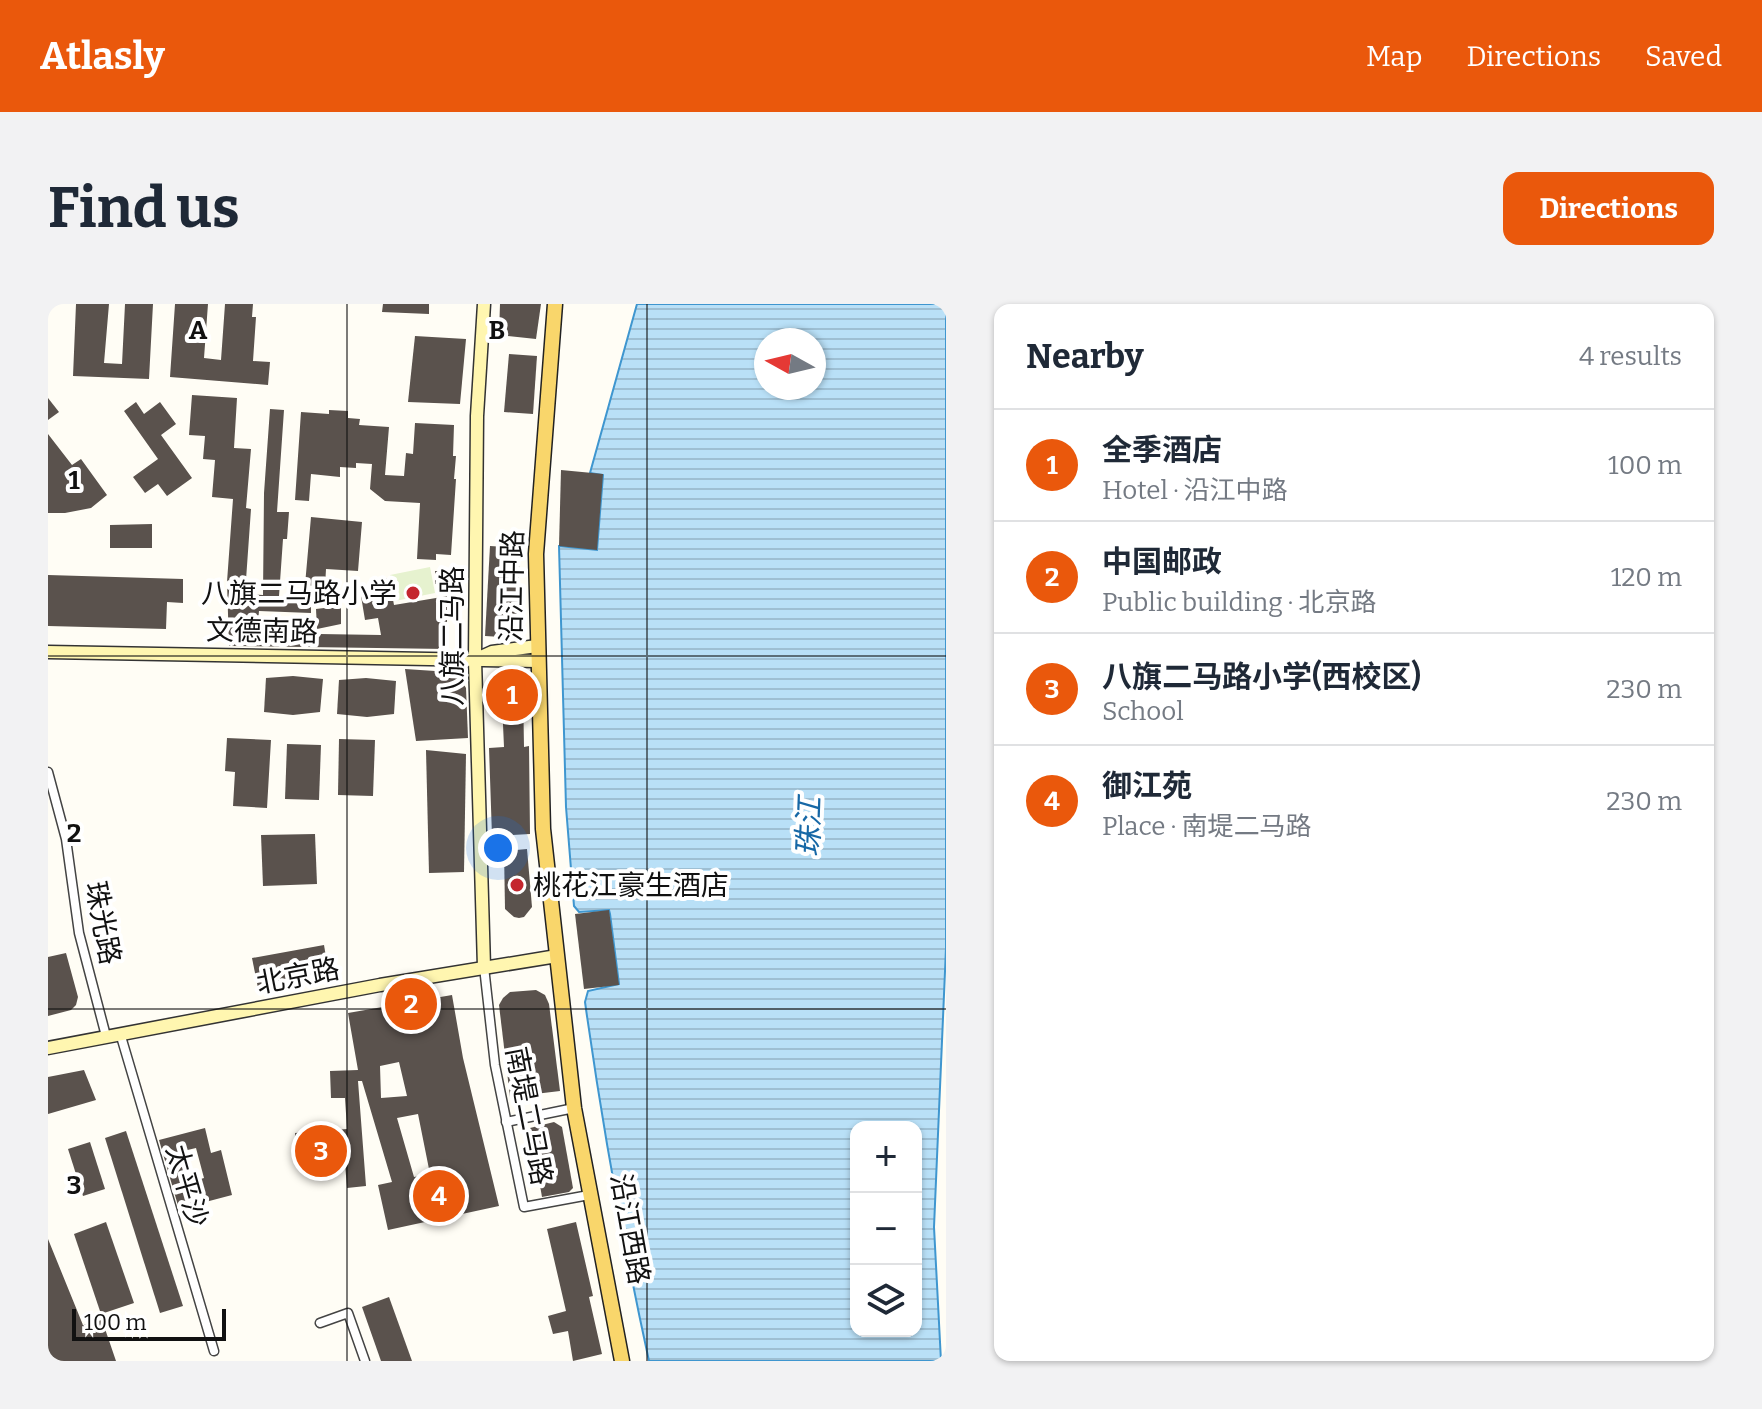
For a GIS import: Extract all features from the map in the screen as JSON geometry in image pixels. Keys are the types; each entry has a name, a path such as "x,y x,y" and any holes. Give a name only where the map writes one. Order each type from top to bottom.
{"main road":[{"name":"八旗二马路","path":"484,304 477,416 475,660 484,967"},
{"name":"沿江中路","path":"555,304 536,554 537,661 543,829 578,1107"},
{"path":"475,660 492,652 537,646"},
{"name":"文德南路","path":"48,652 537,661"},
{"name":"北京路","path":"48,1048 557,956"},
{"name":"沿江西路","path":"578,1107 589,1195 622,1361"},
{"name":"沿江西路","path":"578,1107 629,1361"}],"street":[{"name":"珠光路","path":"48,772 66,839 79,933 106,1036"},
{"name":"南堤二马路","path":"484,967 495,1065 524,1207 589,1195"},
{"name":"太平沙","path":"120,1033 214,1351"},
{"path":"506,1122 578,1107"},
{"path":"320,1323 348,1313 365,1361"}],"green space":[{"path":"430,567 435,593 395,601 390,575"}],"water":[{"name":"珠江","path":"637,304 946,304 946,948 934,1227 941,1361 649,1361 630,1272 585,1002 588,991 619,984 610,914 609,910 579,912 574,906 566,807 559,546 597,550 603,475 590,473"}],"building":[{"path":"76,304 109,304 104,363 122,364 125,304 153,304 149,379 73,376"},
{"path":"175,304 208,304 204,358 221,360 225,304 253,304 252,317 256,317 253,361 270,362 268,385 170,377"},
{"path":"383,304 429,304 429,314 382,312"},
{"path":"500,304 541,304 536,339 499,335"},
{"path":"415,336 466,339 460,404 408,402"},
{"path":"509,354 537,356 533,414 504,412"},
{"path":"192,395 237,398 234,448 251,449 246,508 251,509 245,594 263,595 264,493 270,409 284,410 277,512 289,512 287,539 283,539 279,596 311,598 311,613 259,611 257,633 381,635 378,618 365,620 361,596 377,593 375,580 389,578 394,605 454,595 454,610 447,610 447,649 229,646 227,582 233,499 212,497 215,460 203,459 205,436 189,435"},
{"path":"48,398 59,412 48,420"},
{"path":"136,402 144,414 160,402 176,424 161,435 192,478 167,496 158,484 145,493 133,477 158,459 124,411"},
{"path":"329,410 348,411 348,418 360,419 359,425 389,427 385,475 404,476 406,453 413,454 415,423 454,425 456,479 451,555 436,554 436,560 417,559 420,503 385,501 370,489 372,464 356,463 356,468 340,467 340,477 311,474 309,501 295,500 301,412 329,414"},
{"path":"48,434 72,465 81,459 107,495 91,508 48,513"},
{"path":"561,470 603,474 597,550 559,546"},
{"path":"311,517 362,522 358,571 326,569 325,587 305,585"},
{"path":"152,524 152,548 110,548 110,525"},
{"path":"490,546 520,548 516,638 485,636"},
{"path":"435,571 454,571 454,584 435,584"},
{"path":"48,575 183,579 183,603 167,602 166,629 48,626"},
{"path":"341,606 341,624 317,629 316,609"},
{"path":"405,669 450,672 460,678 466,688 468,738 416,741"},
{"path":"293,676 323,679 320,712 293,715 264,712 266,678"},
{"path":"507,677 517,681 523,689 524,747 529,746 530,834 492,836 489,748 504,747 501,680"},
{"path":"366,678 396,681 394,714 367,717 337,714 339,680"},
{"path":"227,738 271,740 267,808 233,806 235,772 225,771"},
{"path":"339,739 375,740 373,796 338,795"},
{"path":"287,744 321,745 319,800 285,799"},
{"path":"426,750 466,754 464,872 429,873"},
{"path":"315,834 317,884 263,886 261,835"},
{"path":"527,849 532,907 524,917 519,918 505,909 504,851"},
{"path":"609,910 619,985 584,989 575,914"},
{"path":"324,945 329,975 258,988 252,958"},
{"path":"66,953 78,997 76,1005 71,1010 48,1016 48,957"},
{"path":"536,990 545,995 549,1004 560,1091 510,1097 499,1005 510,992"},
{"path":"452,995 463,1058 499,1206 388,1230 378,1185 392,1182 362,1081 358,1081 366,1186 347,1188 344,1151 297,1155 295,1133 347,1129 345,1098 331,1098 330,1071 358,1070 348,1013","holes":["399,1062 407,1096 381,1098 380,1066","418,1114 430,1174 414,1177 397,1118"]},
{"path":"84,1070 96,1100 48,1114 48,1077"},
{"path":"554,1122 562,1127 573,1188 569,1192 542,1197 530,1128"},
{"path":"205,1128 211,1153 221,1150 232,1195 179,1209 159,1140","holes":["196,1148 204,1178 187,1183 179,1152"]},
{"path":"126,1131 183,1306 160,1313 105,1138"},
{"path":"90,1142 105,1189 83,1196 68,1149"},
{"path":"106,1222 134,1303 101,1314 74,1234"},
{"path":"576,1222 602,1354 573,1361 568,1331 553,1334 548,1316 566,1311 547,1229"},
{"path":"48,1239 83,1325 102,1320 116,1361 48,1361"},
{"path":"389,1297 412,1361 381,1361 362,1307"}],"place":[{"name":"八旗二马路小学","path":"413,593"},
{"name":"全季酒店","path":"512,695"},
{"name":"桃花江豪生酒店","path":"517,885"},
{"name":"中国邮政","path":"411,1004"},
{"name":"八旗二马路小学(西校区)","path":"321,1151"},
{"name":"御江苑","path":"439,1196"}]}
